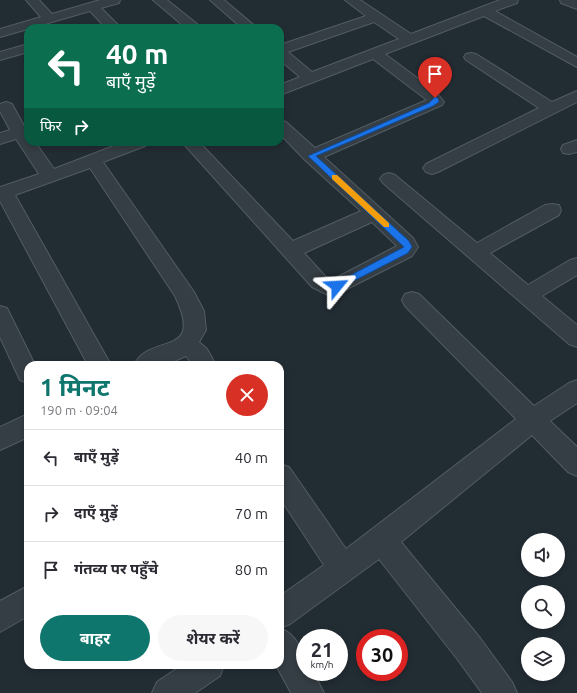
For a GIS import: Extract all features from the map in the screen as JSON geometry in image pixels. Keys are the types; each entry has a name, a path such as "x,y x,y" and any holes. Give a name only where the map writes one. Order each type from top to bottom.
{"street":[{"path":"32,0 50,19"},
{"path":"39,24 50,19 114,0"},
{"path":"159,0 190,24"},
{"path":"216,0 245,24"},
{"path":"355,3 377,0"},
{"path":"284,88 512,0"},
{"path":"566,0 577,5"},
{"path":"355,3 410,40"},
{"path":"92,6 110,24"},
{"path":"485,11 577,63"},
{"path":"284,51 376,17"},
{"path":"0,34 24,28"},
{"path":"0,56 24,49"},
{"path":"311,156 436,102 435,98 376,54"},
{"path":"284,55 310,78"},
{"path":"471,57 551,108"},
{"path":"432,168 577,96"},
{"path":"0,139 24,131 6,107"},
{"path":"194,146 319,282 328,287 337,286 405,251 408,247 406,243 311,156 284,129"},
{"path":"32,146 50,177"},
{"path":"98,361 2,193 50,177 128,146"},
{"path":"93,160 184,292 193,311 195,330 185,347"},
{"path":"389,179 577,338"},
{"path":"476,252 552,210"},
{"path":"290,251 374,213"},
{"path":"527,295 577,265"},
{"path":"412,300 577,464"},
{"path":"0,314 24,365"},
{"path":"153,361 177,349 185,347 194,349 202,361"},
{"path":"284,611 382,540 533,420 577,390"},
{"path":"0,439 24,427"},
{"path":"284,482 343,569"},
{"path":"382,540 469,649 501,693"},
{"path":"0,617 24,602"},
{"path":"284,651 308,693"},
{"path":"168,693 203,669"}],"slow traffic":[{"path":"334,177 386,225"}],"route":[{"path":"337,286 405,251 408,247 406,243 311,156 431,105 436,102 435,98"}]}
